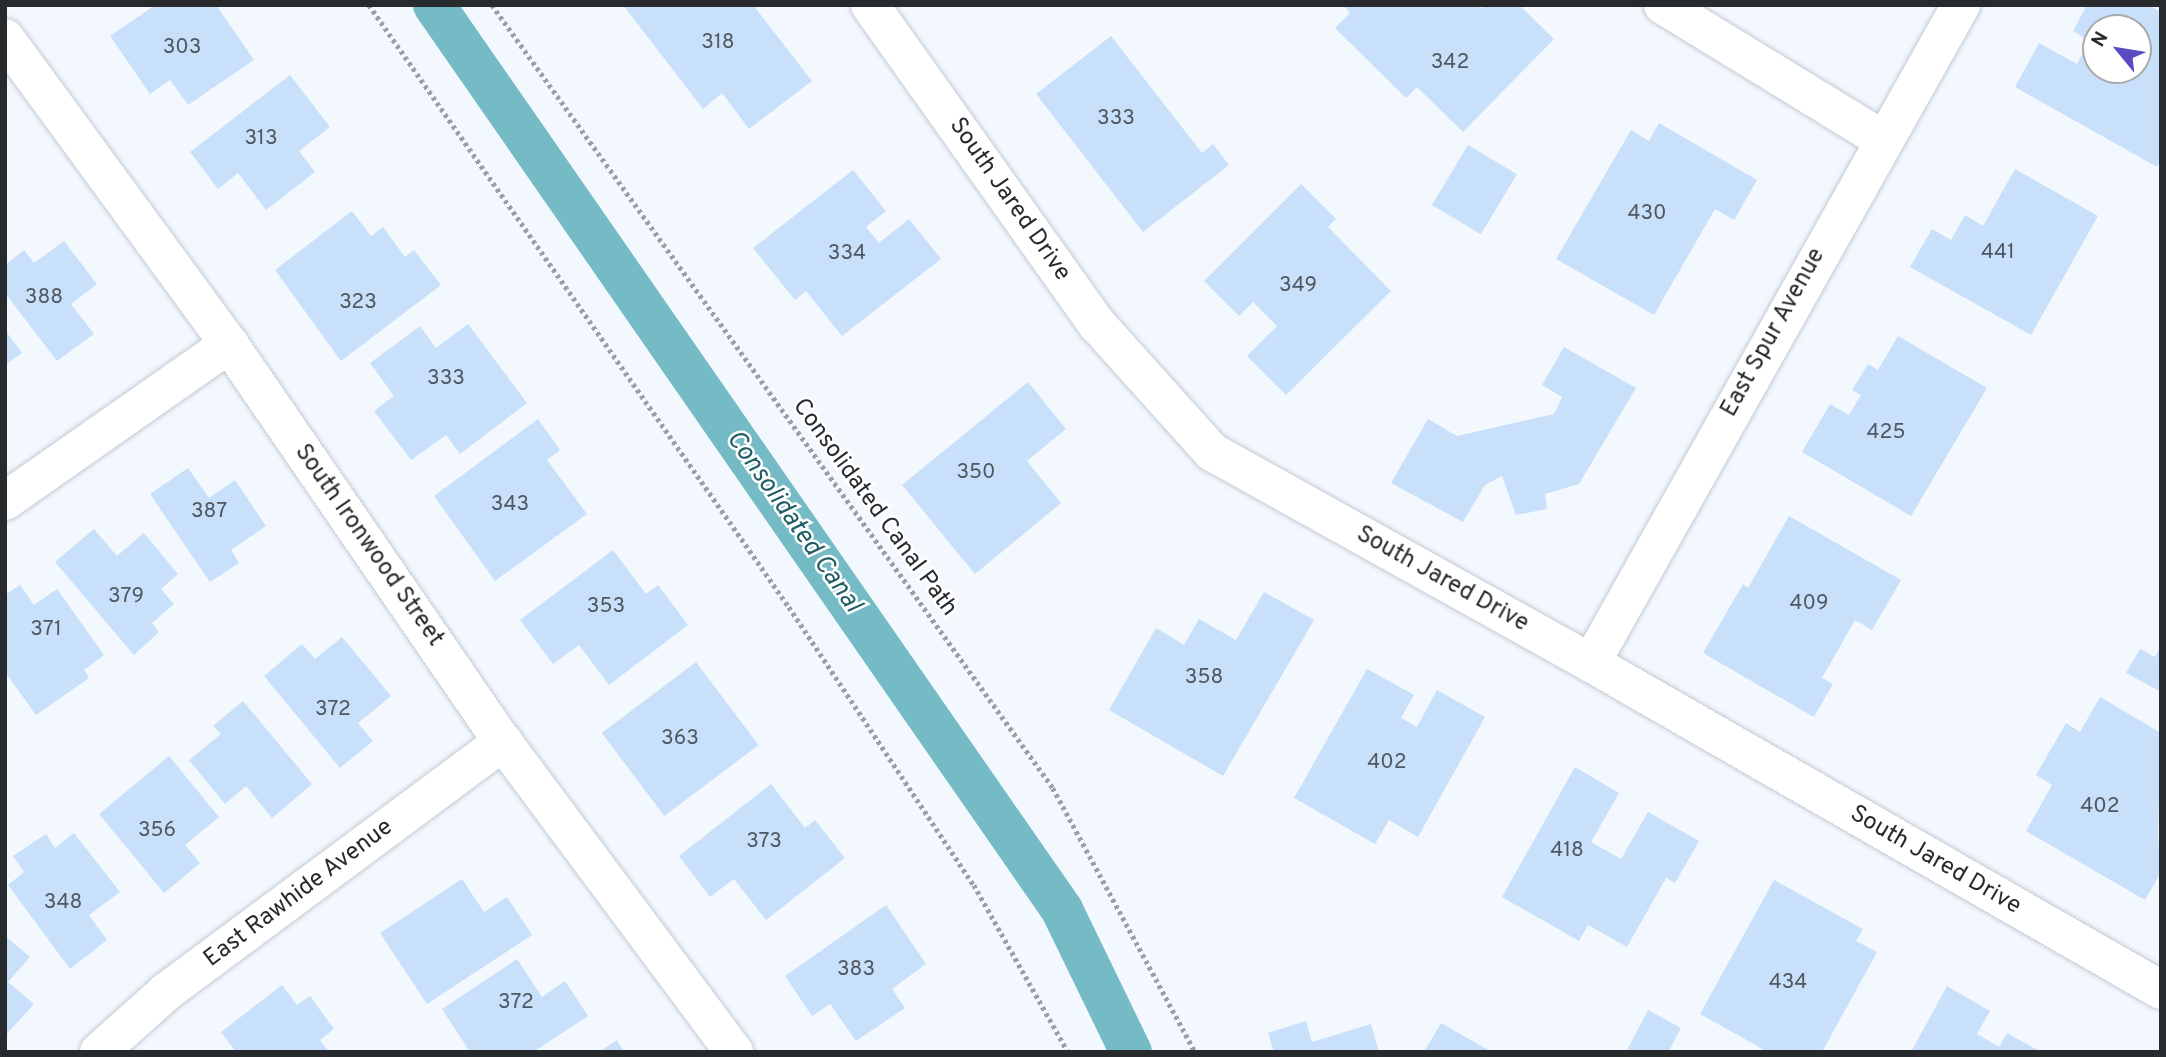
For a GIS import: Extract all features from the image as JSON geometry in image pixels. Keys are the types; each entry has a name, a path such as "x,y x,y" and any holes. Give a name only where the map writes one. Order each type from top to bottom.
{"street":[{"name":"South Jared Drive","path":"870,5 1097,324 1212,452 1591,663 2161,990"},
{"path":"1663,5 1882,139"},
{"name":"East Spur Avenue","path":"1591,663 1882,139 1961,5"},
{"name":"South Ironwood Street","path":"5,38 229,344 503,742 734,1052"},
{"path":"5,501 229,344"},
{"name":"East Rawhide Avenue","path":"99,1052 166,992 503,742"}],"path":[{"path":"369,5 797,619 974,885 1068,1052"},
{"name":"Consolidated Canal Path","path":"492,5 1053,788 1195,1052"}],"building":[{"path":"155,5 216,5 254,60 188,105 170,80 150,94 110,36"},
{"path":"623,5 753,5 812,81 749,129 722,93 703,109"},
{"path":"1343,5 1479,5 1482,9 1485,5 1519,5 1554,39 1463,132 1417,87 1406,98 1335,28 1350,13"},
{"path":"2087,5 2148,5 2161,12 2161,160 2157,167 2015,87 2039,43 2077,64 2082,54 2082,84 2152,84 2152,14 2082,14"},
{"path":"2082,14 2082,37 2073,31"},
{"path":"1111,36 1202,153 1213,144 1229,165 1143,232 1036,94"},
{"path":"290,75 330,127 299,151 315,172 266,210 238,173 218,189 190,152"},
{"path":"1659,123 1757,180 1734,220 1715,209 1654,315 1556,259 1631,130 1649,141"},
{"path":"1468,145 1517,174 1481,234 1432,205"},
{"path":"2015,169 2098,216 2031,335 1910,267 1932,229 1951,240 1965,215 1983,226"},
{"path":"853,170 886,211 866,227 879,243 909,219 941,259 842,336 806,291 795,300 753,248"},
{"path":"1301,184 1336,219 1328,227 1391,291 1286,395 1247,356 1277,326 1253,302 1239,316 1204,281"},
{"path":"352,211 371,236 383,227 405,257 414,250 441,285 341,361 275,270"},
{"path":"64,241 97,284 71,304 94,334 57,361 5,293 5,265 24,250 34,263"},
{"path":"468,324 527,403 460,454 446,435 411,460 374,411 394,396 370,363 420,326 436,348"},
{"path":"5,330 22,353 5,365"},
{"path":"1898,336 1987,388 1911,516 1802,452 1830,404 1849,415 1861,395 1852,390 1868,364 1878,370"},
{"path":"1564,347 1636,388 1579,484 1545,494 1547,509 1516,515 1502,476 1485,485 1463,522 1391,483 1428,419 1457,436 1554,414 1562,397 1542,385"},
{"path":"1028,382 1066,429 1027,461 1061,503 975,574 902,485"},
{"path":"538,419 560,450 547,460 587,514 495,581 434,496"},
{"path":"188,468 209,498 235,480 266,526 231,550 239,563 210,582 150,494"},
{"path":"1789,516 1901,580 1872,630 1855,620 1822,678 1833,684 1814,717 1703,653 1743,584 1748,588"},
{"path":"94,529 117,556 144,533 178,574 161,589 174,604 152,623 159,632 134,655 55,562"},
{"path":"613,550 646,594 658,585 688,625 609,685 579,645 553,664 520,620"},
{"path":"20,585 34,605 57,589 104,655 84,670 89,678 36,715 5,672 5,595"},
{"path":"1264,592 1314,620 1223,776 1109,710 1156,628 1184,645 1199,619 1236,640"},
{"path":"342,637 391,696 358,723 373,741 340,768 264,676 302,644 315,659"},
{"path":"2161,646 2161,692 2126,673 2140,649 2155,657"},
{"path":"696,662 759,745 664,816 602,733"},
{"path":"1367,669 1414,695 1401,718 1417,727 1437,690 1485,717 1418,837 1389,820 1375,844 1294,798"},
{"path":"2100,697 2161,733 2158,834 2161,872 2145,900 2026,831 2052,785 2036,775 2066,723 2080,732"},
{"path":"243,701 312,784 272,818 246,786 225,804 189,760 221,734 213,726"},
{"path":"169,756 219,817 185,845 200,863 164,893 99,814"},
{"path":"1575,767 1619,793 1591,842 1621,859 1648,812 1699,841 1675,883 1666,878 1627,947 1588,925 1579,941 1502,897"},
{"path":"771,784 805,828 815,820 845,858 766,920 734,879 710,897 679,856"},
{"path":"74,833 120,892 89,915 107,940 70,969 8,885 24,872 13,856 46,834 55,848"},
{"path":"462,879 484,912 507,897 532,935 427,1004 380,933"},
{"path":"1774,880 1863,929 1856,941 1877,952 1822,1052 1768,1052 1700,1014"},
{"path":"886,905 926,964 892,989 905,1008 856,1041 830,1004 812,1016 785,976"},
{"path":"5,936 30,957 8,982 34,1004 5,1036"},
{"path":"517,959 542,997 565,981 588,1016 533,1052 470,1052 442,1009"},
{"path":"282,985 297,1005 310,996 334,1029 320,1040 329,1052 236,1052 221,1032"},
{"path":"1947,986 1990,1011 1977,1034 1999,1047 2007,1033 2041,1052 1911,1052"},
{"path":"1648,1010 1681,1028 1668,1052 1626,1052"},
{"path":"1306,1021 1312,1042 1371,1024 1379,1052 1274,1052 1268,1033"},
{"path":"1441,1023 1492,1052 1424,1052"},
{"path":"617,1040 624,1052 599,1052"}],"waterway":[{"name":"Consolidated Canal","path":"434,5 1062,910 1131,1052"}]}
